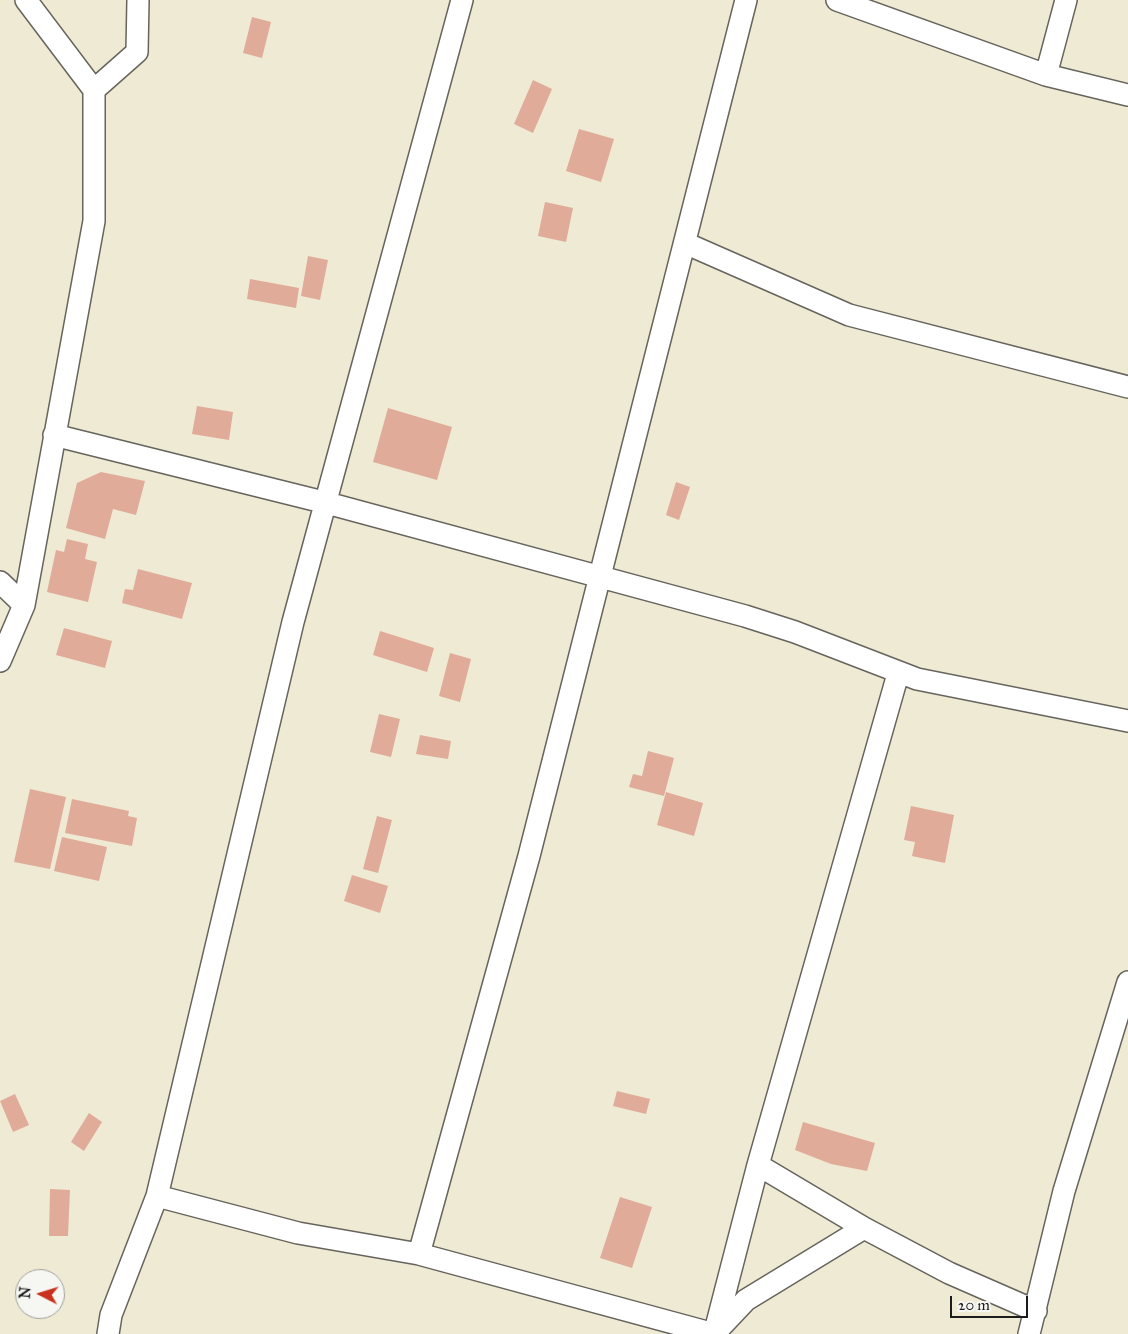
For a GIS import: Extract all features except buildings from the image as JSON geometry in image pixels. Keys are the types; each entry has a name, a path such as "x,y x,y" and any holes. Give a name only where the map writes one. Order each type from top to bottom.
{"street":[{"path":"0,660 24,605 94,221 94,90 26,0"},
{"path":"94,90 137,52 138,0"},
{"path":"108,1334 111,1315 157,1196 286,651 462,0"},
{"path":"418,1254 528,856 746,0"},
{"path":"837,0 1046,76 1128,95"},
{"path":"1046,76 1066,0"},
{"path":"685,243 850,315 1128,387"},
{"path":"54,435 327,503 787,629 898,674 1128,721"},
{"path":"0,582 24,605"},
{"path":"714,1334 758,1165 898,674"},
{"path":"1028,1334 1036,1311 1064,1191 1122,1029 1128,982"},
{"path":"758,1165 864,1228 949,1273 1036,1311"},
{"path":"157,1196 298,1233 418,1254 714,1334"},
{"path":"714,1334 746,1300 864,1228"}]}
